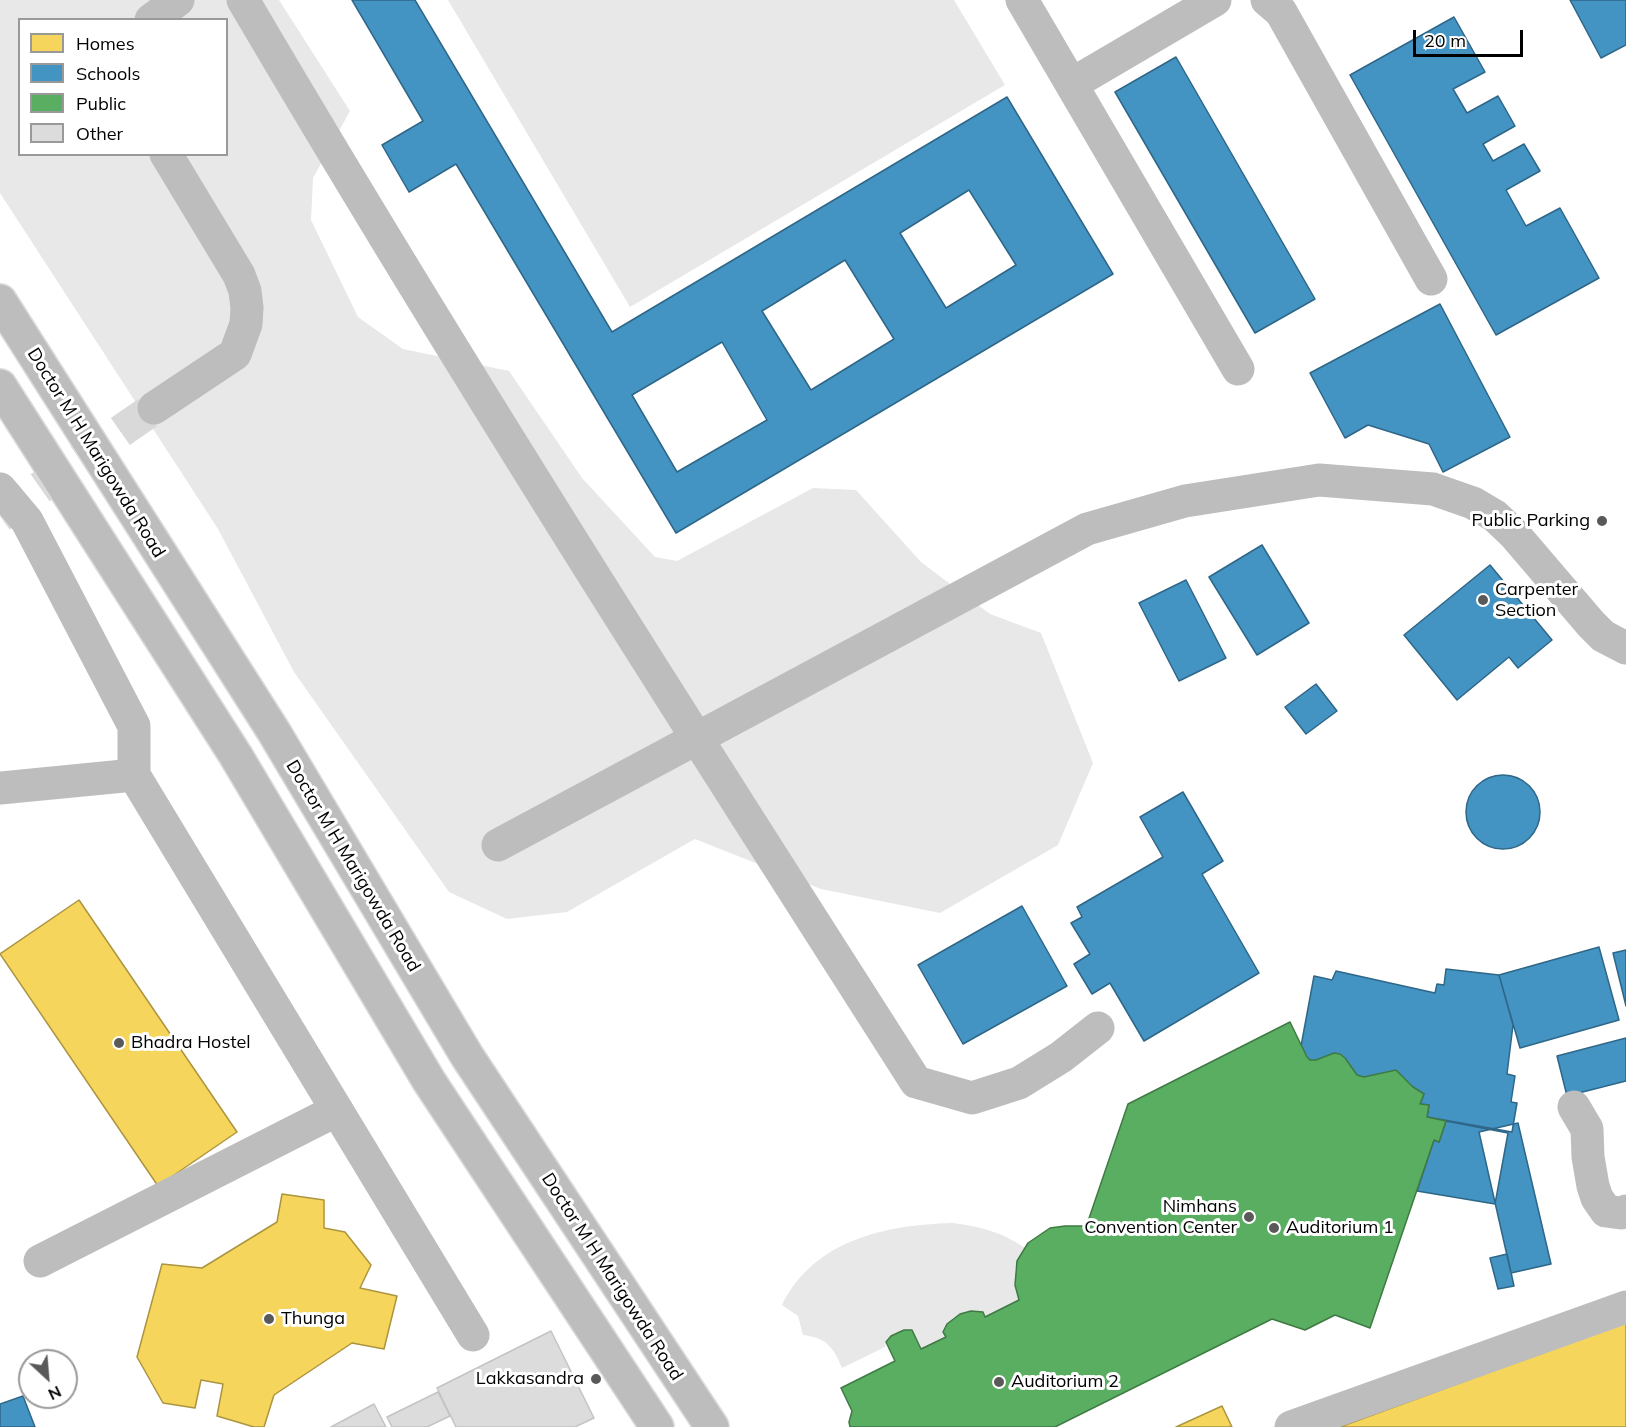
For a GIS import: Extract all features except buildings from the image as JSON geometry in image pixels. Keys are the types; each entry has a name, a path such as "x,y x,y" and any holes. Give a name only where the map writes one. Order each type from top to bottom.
{"main road":[{"path":"154,18 177,0"},
{"path":"243,0 356,192 697,739 916,1082 972,1098 1019,1083 1061,1057 1098,1028"},
{"path":"1022,0 1238,369"},
{"path":"1072,84 1215,0"},
{"path":"1267,0 1281,12 1431,279"},
{"path":"154,408 235,354 246,324 247,308 240,275 167,156"},
{"name":"Doctor M H Marigowda Road","path":"0,302 274,732 467,1056 712,1427"},
{"path":"0,386 236,756 429,1081 657,1427"},
{"path":"498,845 1087,529 1185,501 1319,480 1433,489 1473,503 1495,516 1514,534 1591,624 1603,636 1626,648"},
{"path":"0,489 27,521 134,726 134,774 473,1335"},
{"path":"0,788 134,774"},
{"path":"1574,1107 1587,1129 1588,1157 1597,1198 1606,1211 1621,1213 1626,1211"},
{"path":"40,1261 337,1110"},
{"path":"1291,1427 1626,1307"}],"shaded area":[{"path":"0,0 279,0 350,111 313,178 311,220 358,317 403,349 509,371 582,478 655,557 677,561 813,488 856,490 921,562 990,614 1041,633 1093,763 1058,845 940,913 821,889 695,839 567,912 507,919 449,892 294,672 218,529 0,193"},
{"path":"448,0 954,0 1005,85 630,307"},
{"path":"952,1223 990,1231 1025,1248 1018,1260 1015,1273 1019,1300 985,1317 982,1312 959,1315 950,1321 943,1332 946,1337 921,1349 912,1330 899,1332 889,1339 885,1347 842,1368 828,1344 818,1338 803,1335 798,1316 782,1305 796,1283 813,1265 832,1251 854,1240 902,1228"}],"tunnel":[{"path":"0,516 154,408"}],"place":[{"name":"Public Parking","path":"1602,521"},
{"name":"Carpenter Section","path":"1483,600"},
{"name":"Bhadra Hostel","path":"119,1043"},
{"name":"Nimhans Convention Center","path":"1249,1217"},
{"name":"Auditorium 1","path":"1274,1228"},
{"name":"Thunga","path":"269,1319"},
{"name":"Lakkasandra","path":"596,1379"},
{"name":"Auditorium 2","path":"999,1382"}]}
